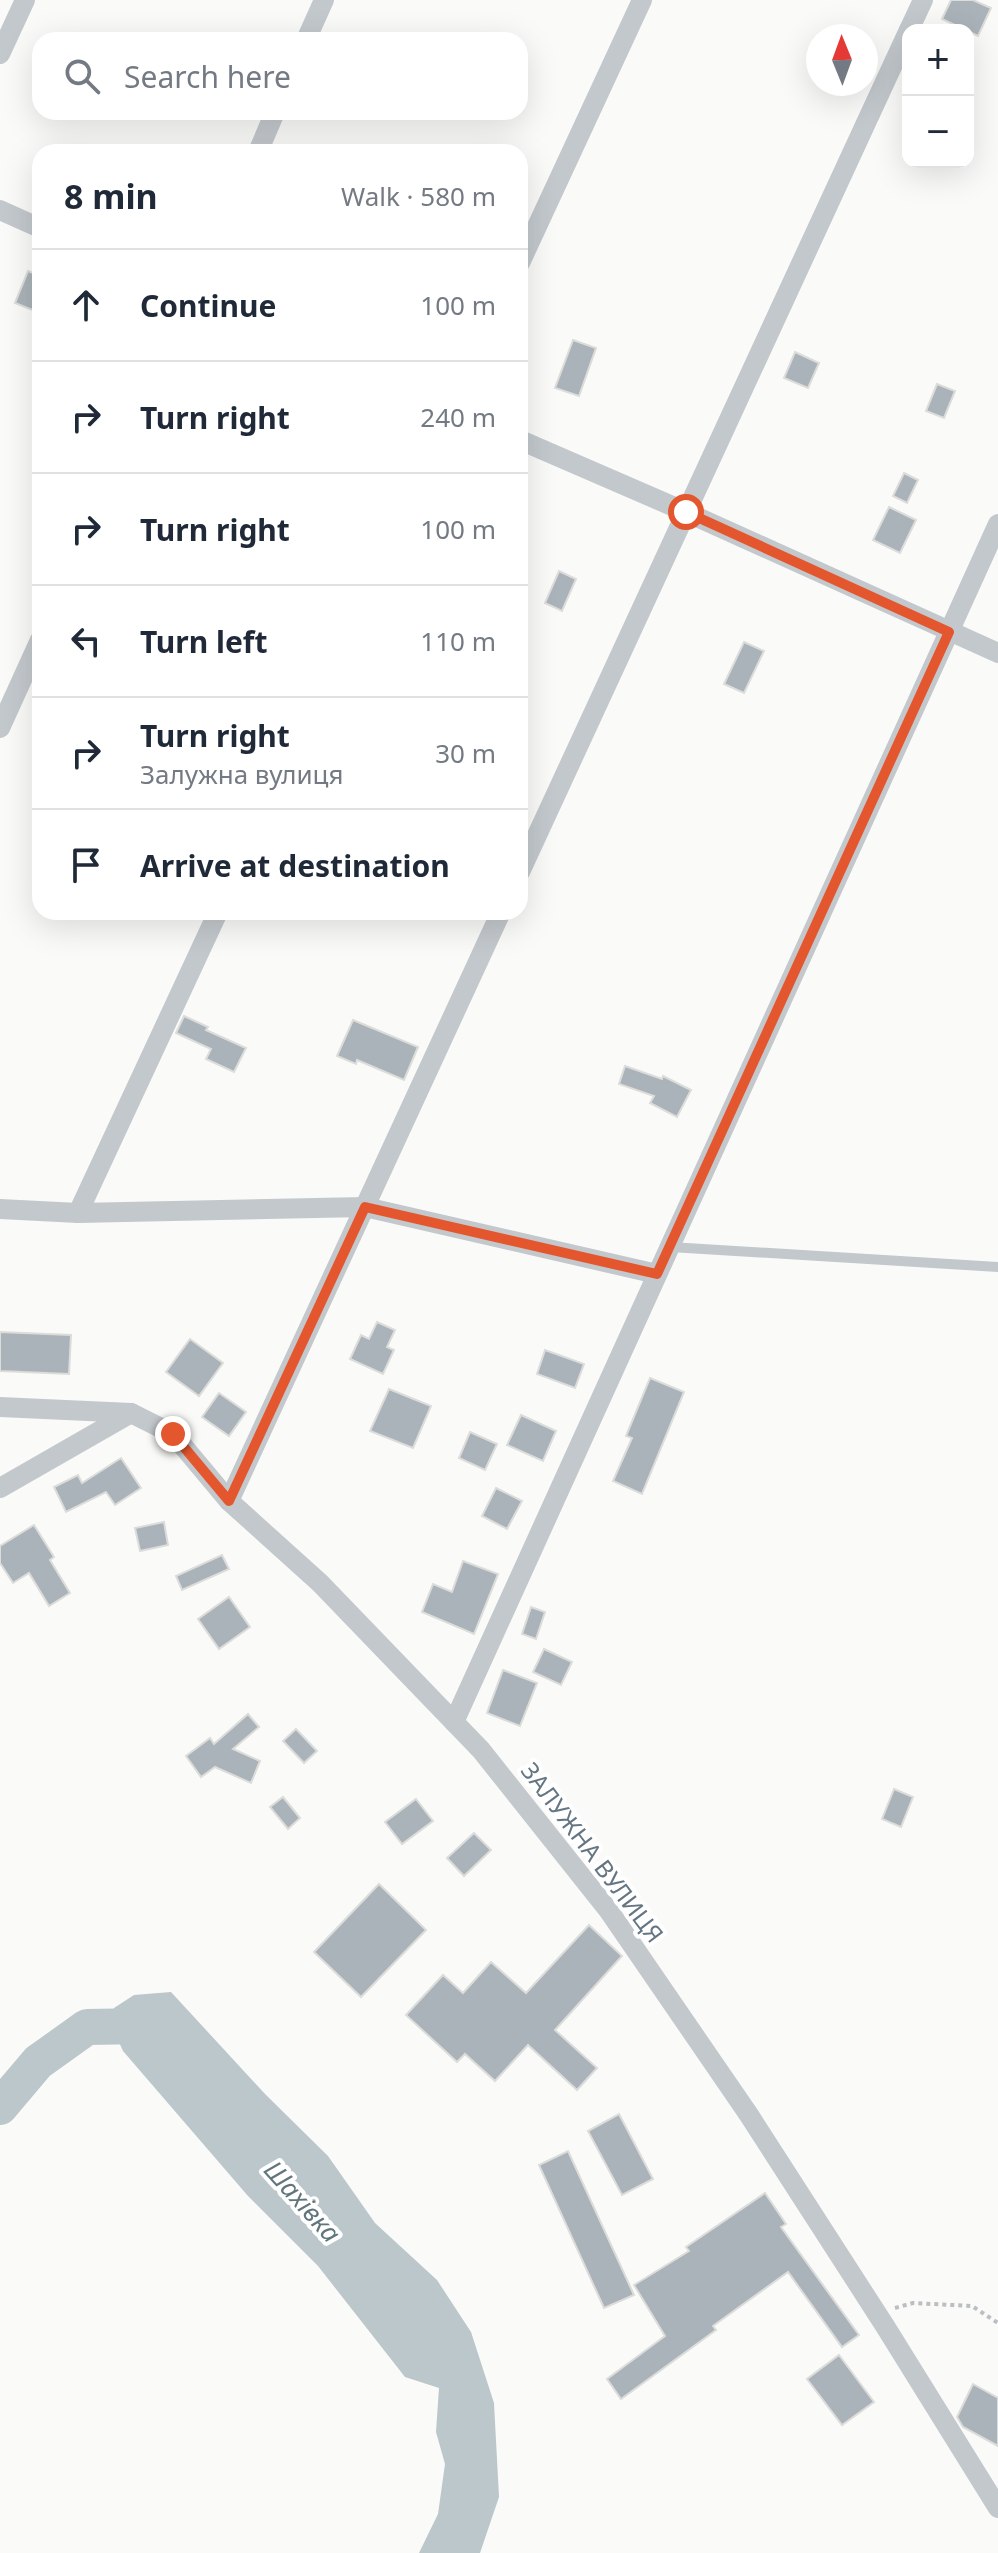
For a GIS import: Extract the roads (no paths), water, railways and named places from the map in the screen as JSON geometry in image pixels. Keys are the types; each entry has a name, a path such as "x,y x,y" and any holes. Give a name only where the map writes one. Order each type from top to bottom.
{"street":[{"path":"0,54 25,0"},
{"path":"310,32 324,0"},
{"path":"528,246 642,0"},
{"path":"912,24 923,0"},
{"path":"528,855 902,46"},
{"path":"261,144 272,120"},
{"path":"0,210 32,224"},
{"path":"528,443 998,653"},
{"path":"454,1722 998,524"},
{"path":"0,728 32,658"},
{"path":"78,1213 214,920"},
{"path":"229,1501 497,920"},
{"path":"0,1209 78,1213 365,1207 657,1274"},
{"name":"ЗАЛУЖНА ВУЛИЦЯ","path":"0,1407 131,1413 173,1434 229,1501 320,1583 481,1750 609,1911 749,2115 998,2508"},
{"path":"0,1488 131,1413"}],"lane":[{"path":"670,1247 998,1267"}],"water":[{"path":"171,1992 265,2094 328,2156 375,2223 437,2280 471,2332 494,2403 499,2497 480,2553 419,2553 438,2514 445,2464 436,2432 439,2388 405,2377 318,2266 248,2196 123,2051 111,2024 114,2008 134,1995"}],"waterway":[{"name":"Шахівка","path":"0,2107 38,2062 87,2027 147,2026 157,2038"}]}
